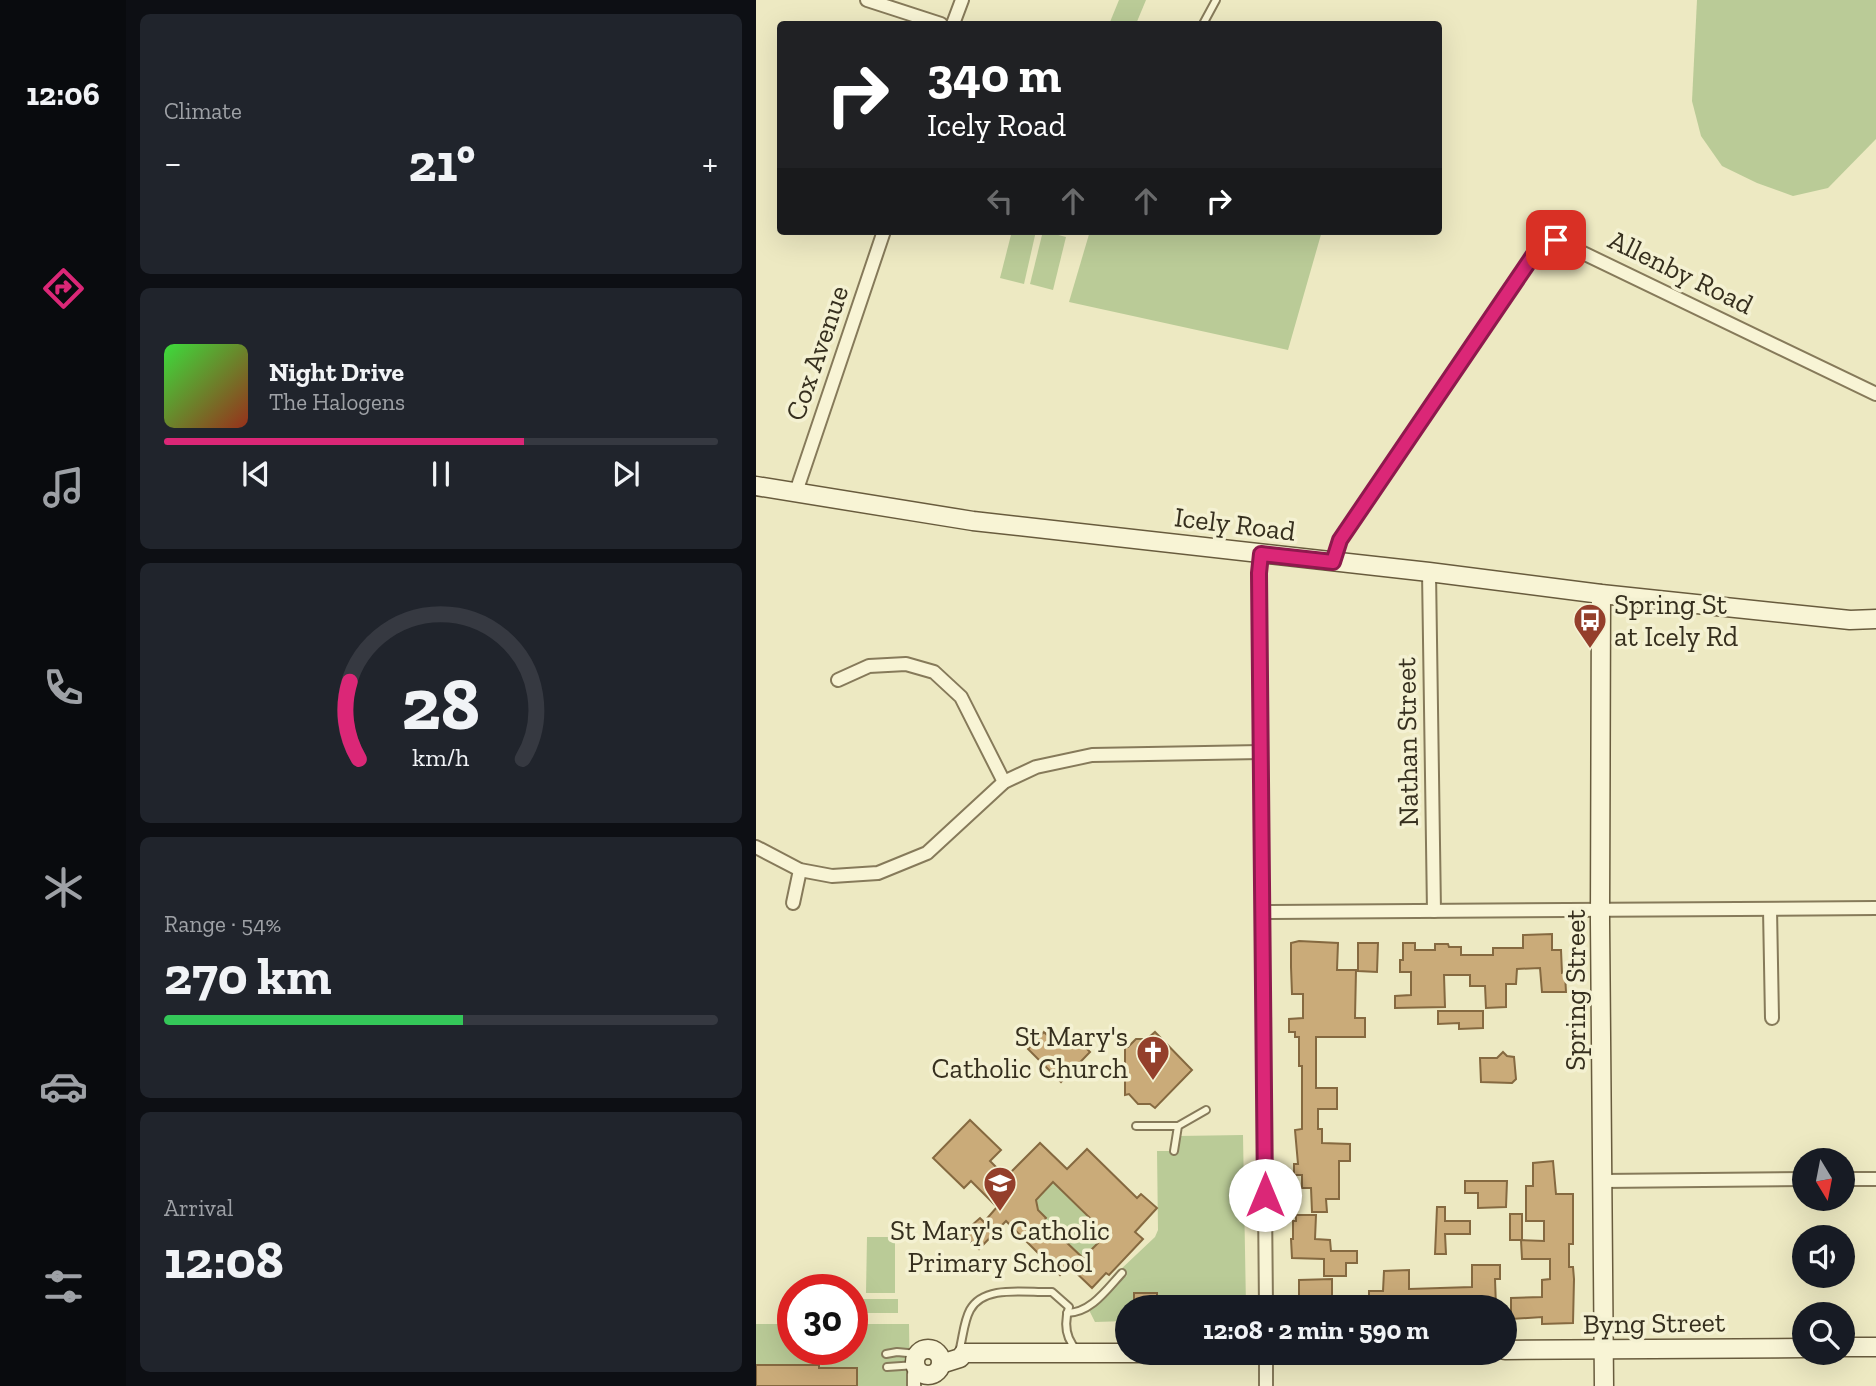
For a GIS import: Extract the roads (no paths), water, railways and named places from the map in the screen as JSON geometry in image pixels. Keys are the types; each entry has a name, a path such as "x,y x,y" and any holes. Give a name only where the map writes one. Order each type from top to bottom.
{"street":[{"path":"867,0 932,21"},
{"path":"954,21 962,0"},
{"name":"Cox Avenue","path":"796,492 883,235"},
{"name":"Allenby Road","path":"1333,562 1340,540 1539,247 1548,242 1556,240 1876,394"},
{"name":"Icely Road","path":"756,486 944,517 1601,594 1850,620 1876,619"},
{"path":"1261,554 1259,573 1266,1295"},
{"name":"Nathan Street","path":"1429,572 1434,911"},
{"name":"Spring Street","path":"1601,594 1604,1386"},
{"path":"838,680 869,666 906,664 934,672 961,697 1003,782"},
{"path":"756,847 800,870 832,876 878,873 927,853 1003,782 1036,767 1092,755 1261,752"},
{"path":"793,903 800,870"},
{"path":"1263,912 1876,908"},
{"path":"1770,909 1772,1018"},
{"path":"1602,1181 1792,1179"},
{"path":"1855,1179 1876,1179"},
{"path":"1855,1347 1876,1347"},
{"name":"Byng Street","path":"1517,1350 1792,1348"},
{"path":"925,1370 960,1358 962,1351 1115,1353"},
{"path":"1266,1365 1266,1386"}],"lane":[{"path":"1205,21 1216,0"},
{"path":"1136,1126 1178,1126 1206,1110"},
{"path":"1174,1151 1178,1126"},
{"path":"1067,1312 1086,1310 1122,1273"},
{"path":"962,1351 968,1314 975,1302 987,1294 1052,1292 1069,1307 1068,1337 1079,1353"},
{"path":"886,1354 897,1352 925,1370"},
{"path":"887,1367 925,1370"}],"place":[{"name":"Spring St at Icely Rd","path":"1590,650"},
{"name":"St Mary's Catholic Church","path":"1153,1082"},
{"name":"St Mary's Catholic Primary School","path":"1000,1213"}]}
